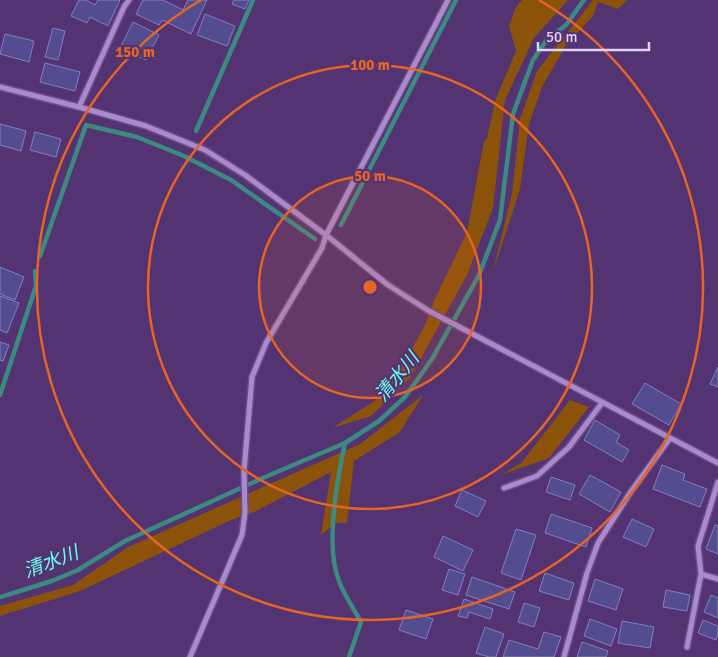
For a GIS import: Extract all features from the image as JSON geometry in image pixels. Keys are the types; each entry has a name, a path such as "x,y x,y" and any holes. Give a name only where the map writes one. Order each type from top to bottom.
{"street":[{"path":"79,107 124,7 130,0"},
{"path":"190,657 242,535 245,512 244,471 252,377 266,342 322,248 326,235 448,0"},
{"path":"0,87 146,126 204,150 245,175 326,235 388,285 430,311 718,464"},
{"path":"504,488 536,476 543,470 569,447 602,403"},
{"path":"564,657 587,573 598,543 630,493 670,438"},
{"path":"687,647 701,574 698,546 718,482"},
{"path":"701,574 718,579"}],"shaded area":[{"path":"522,0 568,0 534,38 505,100 493,208 467,275 410,378 371,416 332,428 376,400 376,397 399,372 425,325 434,301 467,232 484,141 487,138 496,98 516,51 509,26 516,7"},
{"path":"593,0 627,0 618,9 598,2 593,16 566,45 542,87 529,124 520,189 492,275 512,194 520,119 537,71"},
{"path":"423,395 400,432 354,461 347,523 336,523 321,535 331,472 254,512 231,520 80,591 0,616 0,606 73,585 128,547 360,444"},
{"path":"570,400 589,407 549,458 501,475 522,462"}],"building":[{"path":"79,0 86,0 95,5 98,0 120,0 108,26 90,17 87,23 71,16"},
{"path":"143,0 163,0 183,10 188,0 207,0 191,34 162,20 159,25 136,14"},
{"path":"234,0 249,0 245,9 232,4"},
{"path":"205,14 235,26 227,46 197,35"},
{"path":"133,22 159,35 146,60 120,48"},
{"path":"53,28 65,31 58,60 45,57"},
{"path":"5,34 34,41 29,62 0,54"},
{"path":"45,63 80,72 75,91 40,82"},
{"path":"0,124 26,131 21,151 0,145"},
{"path":"35,132 61,139 56,157 30,150"},
{"path":"0,267 24,277 15,300 0,294"},
{"path":"0,296 19,303 7,333 0,330"},
{"path":"0,342 9,345 3,361 0,360"},
{"path":"718,367 718,387 710,384"},
{"path":"645,383 681,404 669,425 632,404"},
{"path":"595,420 620,435 616,442 629,450 622,462 584,440"},
{"path":"662,465 685,474 683,480 707,489 700,507 653,489"},
{"path":"590,475 621,492 610,512 579,494"},
{"path":"551,477 575,485 570,500 546,492"},
{"path":"462,490 486,501 478,517 455,506"},
{"path":"551,514 592,528 586,547 545,533"},
{"path":"632,519 654,529 646,547 623,537"},
{"path":"715,525 718,526 718,554 706,549"},
{"path":"516,529 536,535 521,580 501,573"},
{"path":"443,536 473,550 463,571 434,557"},
{"path":"449,569 465,574 458,595 442,590"},
{"path":"545,573 574,583 569,600 539,591"},
{"path":"472,577 515,592 509,609 466,595"},
{"path":"595,579 623,589 616,610 588,601"},
{"path":"666,590 690,595 687,611 663,607"},
{"path":"711,595 718,598 718,618 704,612"},
{"path":"464,599 493,609 490,619 469,612 467,618 458,616"},
{"path":"524,603 540,608 534,627 518,622"},
{"path":"406,610 433,619 426,639 399,630"},
{"path":"590,619 617,629 611,646 584,636"},
{"path":"703,620 718,626 716,640 698,633"},
{"path":"622,621 654,627 650,648 618,643"},
{"path":"485,627 504,634 496,657 476,653"},
{"path":"544,632 561,637 554,657 503,657 509,640 538,649"},
{"path":"582,642 608,651 606,657 577,657"}],"waterway":[{"path":"196,131 253,0"},
{"path":"341,225 456,0"},
{"name":"清水川","path":"0,597 52,581 78,570 125,541 345,443 379,421 405,397 432,359 479,275 500,220 513,114 533,60 546,41 566,25 584,0"},
{"path":"40,256 86,125 137,137 184,156 231,180 315,239"},
{"path":"0,395 36,286 35,271"},
{"path":"345,443 336,494 333,550 339,581 361,622 349,657"}]}
